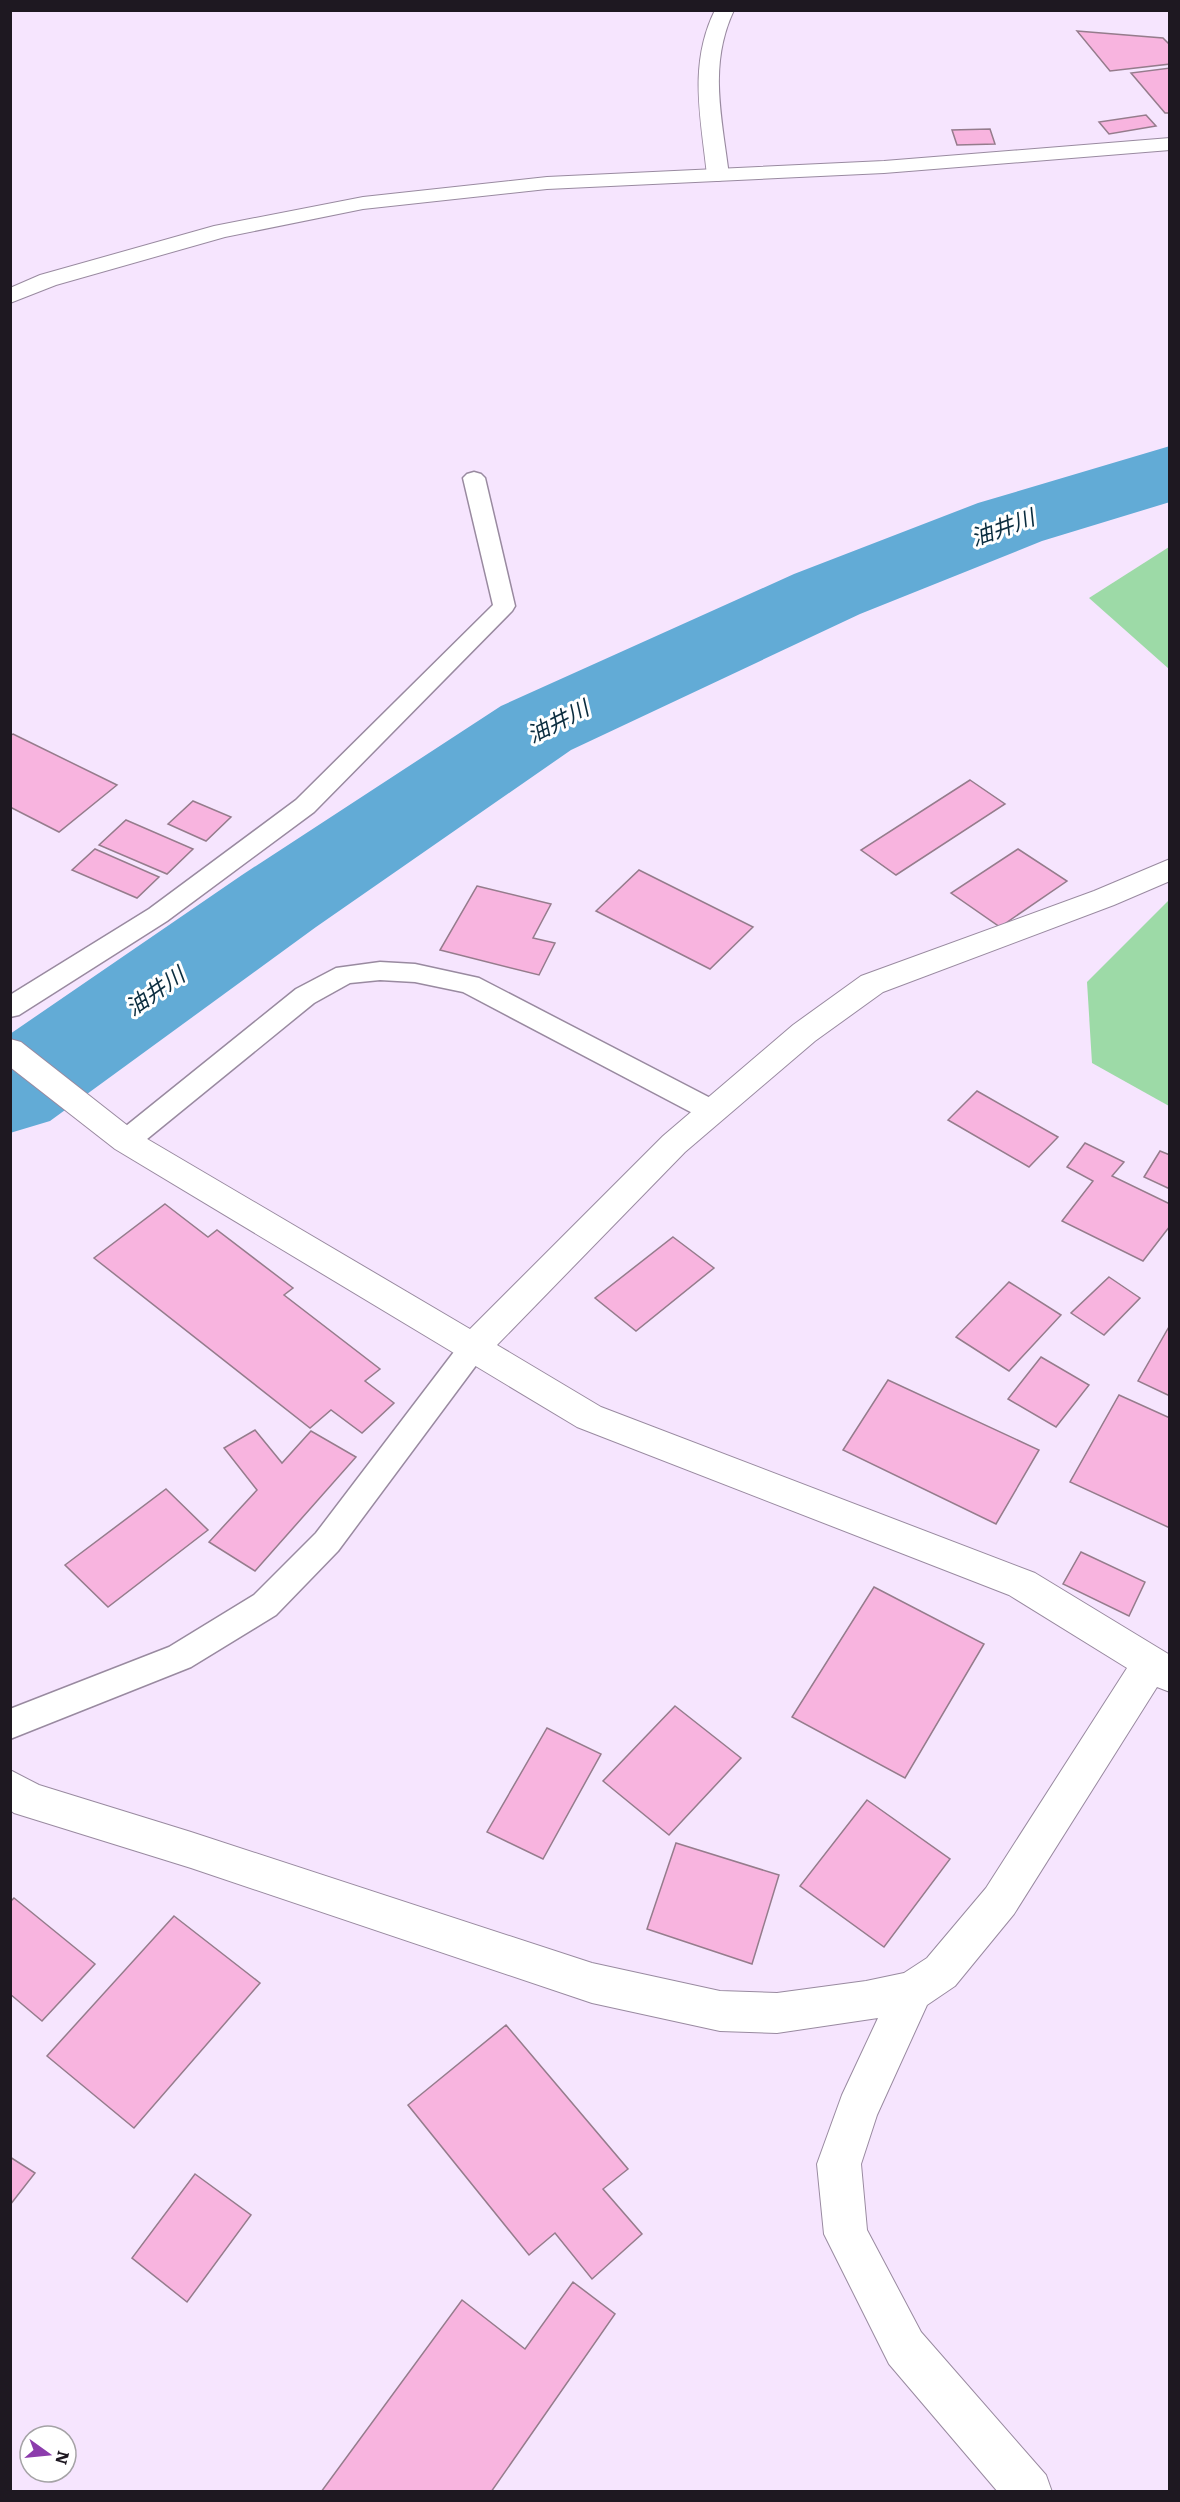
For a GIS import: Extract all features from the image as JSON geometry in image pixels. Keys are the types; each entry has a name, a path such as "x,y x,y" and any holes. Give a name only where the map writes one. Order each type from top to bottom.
{"street":[{"path":"718,175 707,67 713,33 725,10"},
{"path":"10,296 48,280 222,231 363,202 547,183 896,166 1170,144"},
{"path":"473,1348 674,1144 804,1033 872,984 1104,898 1170,869"},
{"path":"10,1788 28,1800 191,1850 592,1983 720,2012 777,2013 866,2001 912,1991 941,1972 1000,1901 1160,1669 1022,1584 589,1417 114,1132 16,1055"},
{"path":"912,1991 857,2110 839,2164 846,2234 905,2348 1029,2492"}],"lane":[{"path":"10,1008 158,915 305,806 504,606 474,478"},
{"path":"114,1132 305,996 345,974 380,971 415,974 471,984 712,1112"},
{"path":"10,1724 180,1657 265,1605 327,1542 473,1348"}],"green space":[{"path":"1169,547 1169,669 1089,598"},
{"path":"1169,900 1169,1106 1092,1063 1087,982"}],"building":[{"path":"1077,31 1163,38 1170,45 1170,64 1110,71"},
{"path":"1170,68 1170,113 1165,113 1131,73"},
{"path":"1146,115 1156,126 1109,134 1099,122"},
{"path":"990,129 995,144 957,145 952,130"},
{"path":"13,734 117,785 59,832 10,807 10,736"},
{"path":"970,780 1005,804 896,875 861,850"},
{"path":"193,801 231,817 206,841 168,824"},
{"path":"126,820 193,849 167,874 99,845"},
{"path":"95,849 159,877 137,898 72,870"},
{"path":"1018,849 1067,881 1000,927 951,893"},
{"path":"639,870 753,927 710,969 596,911"},
{"path":"477,886 551,904 533,938 555,943 539,975 440,950"},
{"path":"977,1091 1058,1137 1029,1167 948,1120"},
{"path":"1085,1143 1124,1162 1112,1176 1170,1204 1170,1226 1143,1261 1062,1221 1093,1181 1067,1167"},
{"path":"1160,1151 1170,1155 1170,1189 1144,1177"},
{"path":"165,1204 208,1237 217,1230 293,1288 284,1295 380,1369 365,1381 394,1403 362,1433 331,1410 310,1428 94,1258"},
{"path":"673,1237 714,1268 636,1331 595,1298"},
{"path":"1109,1277 1140,1298 1104,1335 1071,1313"},
{"path":"1009,1282 1061,1315 1009,1371 956,1337"},
{"path":"1170,1325 1170,1396 1138,1381"},
{"path":"1041,1357 1089,1385 1056,1427 1008,1399"},
{"path":"888,1380 1039,1450 996,1524 843,1450"},
{"path":"1119,1395 1170,1418 1170,1528 1070,1482"},
{"path":"255,1430 282,1463 311,1431 356,1457 255,1571 209,1542 257,1490 224,1448"},
{"path":"166,1489 208,1530 108,1607 65,1565"},
{"path":"1081,1552 1145,1582 1129,1616 1063,1584"},
{"path":"874,1587 984,1644 905,1778 792,1717"},
{"path":"675,1706 741,1758 669,1835 603,1781"},
{"path":"547,1728 601,1754 543,1859 487,1832"},
{"path":"867,1800 950,1859 884,1947 800,1886"},
{"path":"676,1843 779,1875 752,1964 647,1929"},
{"path":"14,1898 95,1964 42,2021 10,1994 10,1902"},
{"path":"174,1916 260,1983 134,2128 47,2056"},
{"path":"506,2025 628,2169 603,2189 642,2234 592,2279 555,2233 529,2255 408,2105"},
{"path":"10,2157 35,2173 10,2205"},
{"path":"195,2174 251,2215 187,2302 132,2258"},
{"path":"573,2282 615,2314 491,2492 321,2492 462,2300 525,2349"}],"waterway":[{"name":"油井川","path":"10,1091 279,901 536,728 827,594 1010,522 1170,473"}]}
